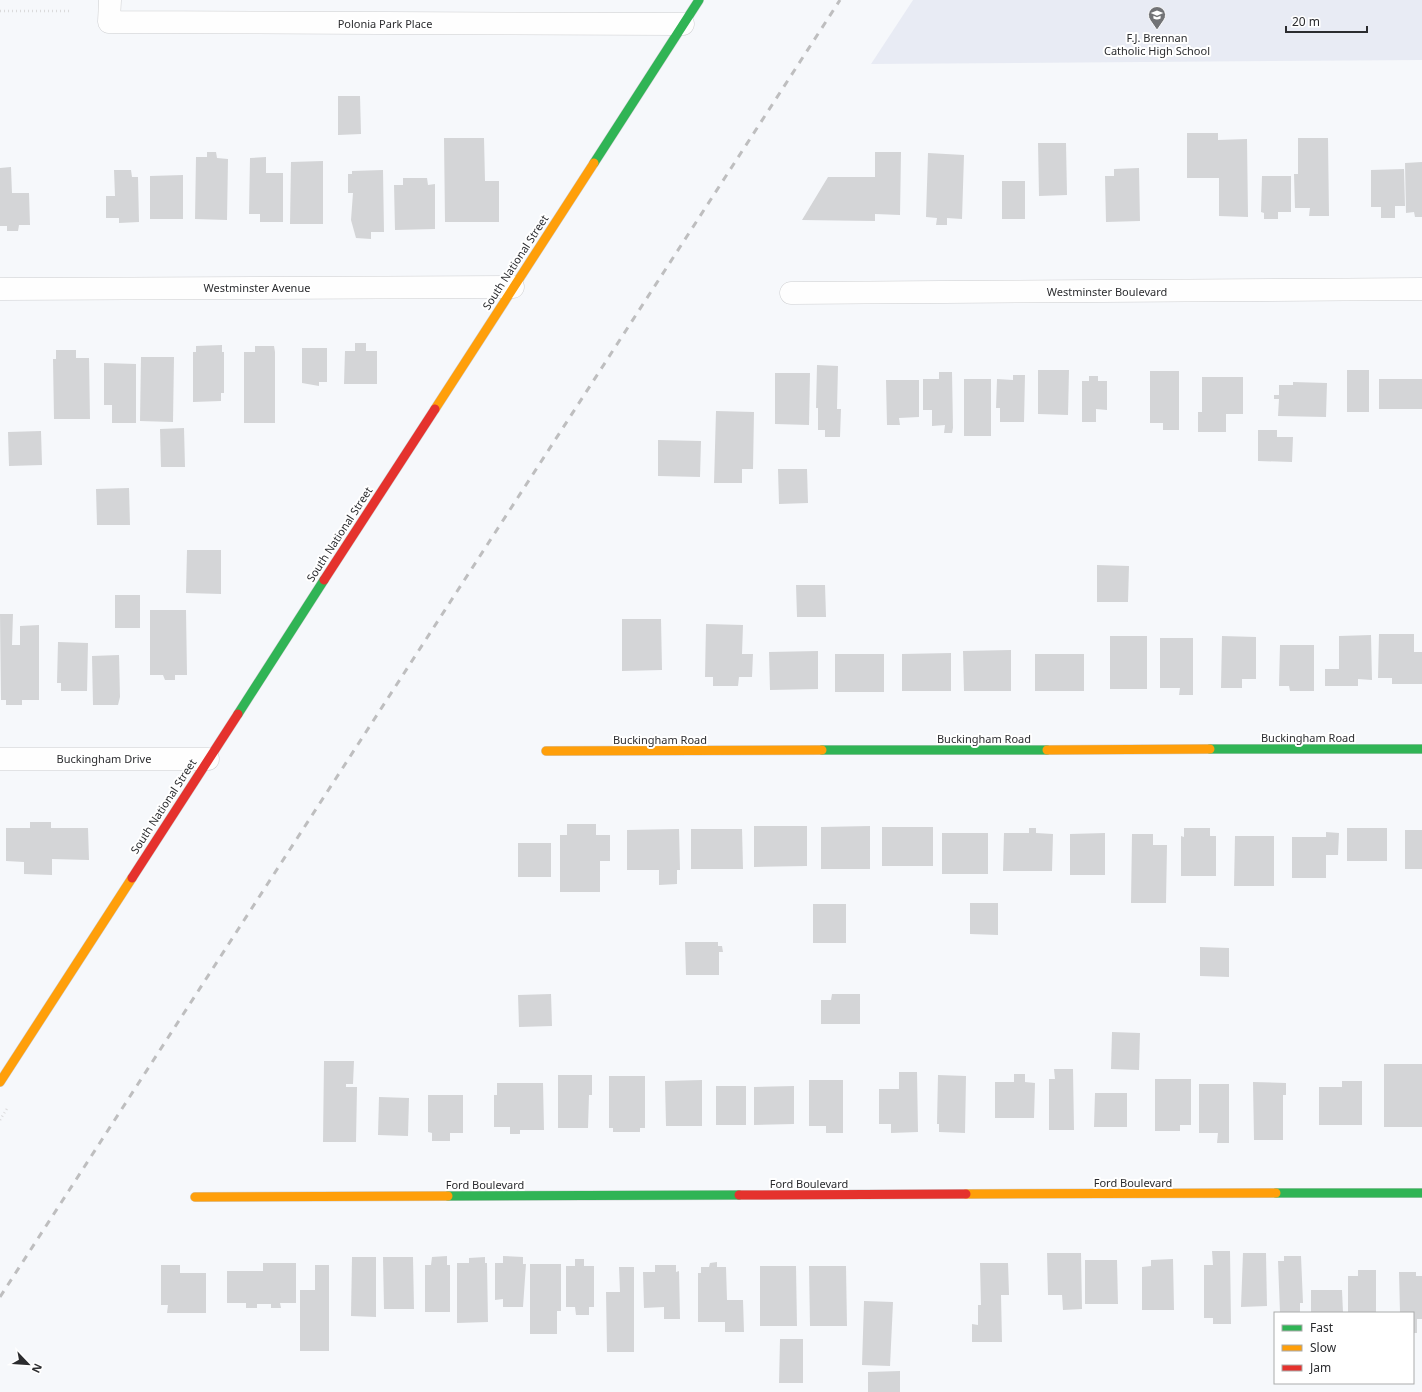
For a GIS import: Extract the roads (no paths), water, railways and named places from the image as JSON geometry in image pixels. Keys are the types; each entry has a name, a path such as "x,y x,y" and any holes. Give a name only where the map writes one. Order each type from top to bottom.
{"street":[{"name":"Polonia Park Place","path":"110,0 109,22 683,24"},
{"name":"South National Street","path":"0,1082 699,0"},
{"name":"Westminster Avenue","path":"0,289 514,287"},
{"name":"Westminster Boulevard","path":"791,292 1422,289"},
{"name":"Buckingham Road","path":"546,751 1422,749"},
{"name":"Buckingham Drive","path":"0,759 208,759"},
{"name":"Ford Boulevard","path":"195,1197 1422,1193"}],"railway":[{"path":"0,1297 840,0"}],"place":[{"name":"F.J. Brennan Catholic High School","path":"1157,30"}]}
